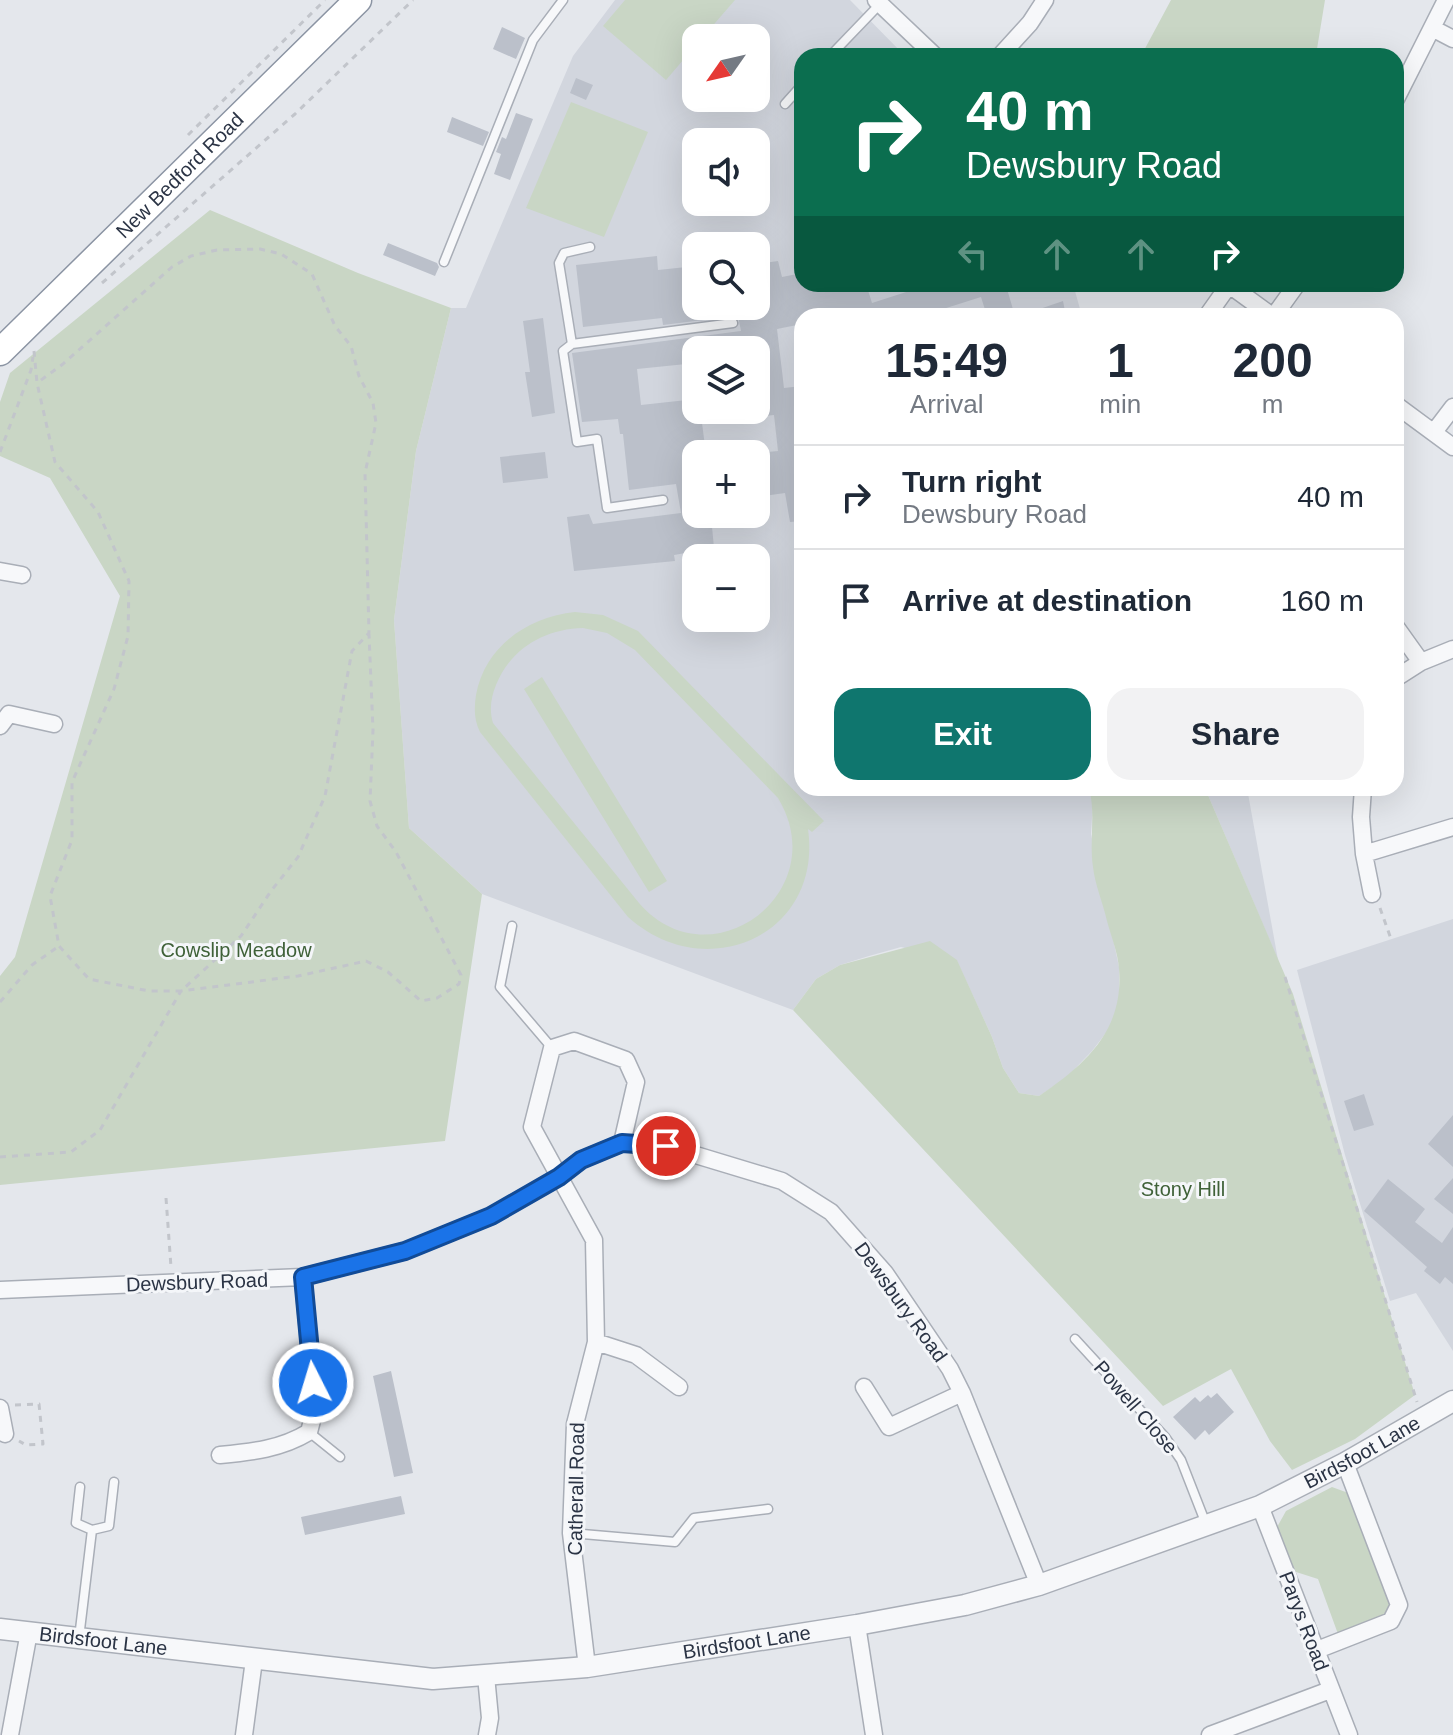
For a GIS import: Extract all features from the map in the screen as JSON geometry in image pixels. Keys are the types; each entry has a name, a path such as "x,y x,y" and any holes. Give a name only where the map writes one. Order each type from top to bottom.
{"highway":[{"name":"New Bedford Road","path":"0,352 358,0"}],"street":[{"path":"1007,48 1030,23 1045,0"},
{"path":"1404,83 1446,0"},
{"path":"878,2 927,48"},
{"path":"1432,28 1453,39"},
{"path":"1238,292 1261,308"},
{"path":"1434,432 1453,407"},
{"path":"1404,411 1453,447"},
{"path":"0,571 22,575"},
{"path":"1404,638 1421,662"},
{"path":"1404,673 1453,649"},
{"path":"0,726 9,714 54,724"},
{"path":"1362,796 1364,854 1372,894"},
{"path":"1364,854 1453,827"},
{"path":"552,1048 574,1041 626,1060 636,1082 622,1143"},
{"name":"Catherall Road","path":"552,1048 532,1127 594,1240 596,1342 575,1424 571,1533 587,1667"},
{"name":"Dewsbury Road","path":"0,1290 303,1277 405,1251 491,1216 559,1177 581,1160 622,1143 666,1146 782,1181 831,1212 885,1273 950,1369 962,1393 1039,1585"},
{"path":"220,1455 262,1451 294,1441 309,1432 315,1409 303,1277"},
{"path":"596,1342 636,1355 679,1387"},
{"path":"864,1387 889,1427 962,1393"},
{"name":"Birdsfoot Lane","path":"0,1629 433,1679 587,1667 857,1625 965,1605 1039,1585 1260,1506 1345,1463 1453,1401"},
{"path":"5,1434 7,1407"},
{"path":"1317,1650 1391,1621 1399,1605 1345,1463"},
{"name":"Parys Road","path":"1260,1506 1349,1735"},
{"path":"857,1625 874,1735"},
{"path":"10,1735 29,1632"},
{"path":"244,1735 254,1660"},
{"path":"486,1676 490,1718 487,1735"},
{"path":"1210,1735 1330,1690"}],"lane":[{"path":"444,262 533,40 563,0"},
{"path":"837,48 878,2"},
{"path":"785,104 794,94"},
{"path":"572,344 559,263 564,253 590,247"},
{"path":"663,500 607,508 597,439 577,442 563,351 572,344 733,323"},
{"path":"512,926 500,987 552,1048"},
{"name":"Powell Close","path":"1075,1339 1165,1437 1181,1460 1207,1525"},
{"path":"309,1432 340,1457"},
{"path":"80,1487 76,1523 92,1530 109,1526 114,1482"},
{"path":"571,1533 675,1542 694,1518 768,1509"},
{"path":"79,1638 92,1530"}],"path":[{"path":"101,284 295,114 413,0"},
{"path":"34,351 37,383 55,462 98,512 129,581 128,636 114,689 72,782 72,840 50,896 59,946 89,979 149,991 181,991 298,976 366,961 388,972 421,1001 437,998 459,984 461,975 396,852 377,826 370,801 373,730 365,473 376,423 373,403 359,376 351,346 335,326 312,274 281,254 260,249 217,250 191,256 172,267 63,364 37,383"},
{"path":"0,452 31,370 38,342"},
{"path":"0,1157 71,1152 100,1130 181,991 241,936 298,857 325,796 352,651 369,633"},
{"path":"1372,894 1391,939"},
{"path":"0,1002 32,965 59,946"},
{"path":"1285,977 1422,1417"},
{"path":"166,1198 173,1283"},
{"path":"5,1434 26,1445 43,1444 39,1404 7,1407"}],"shaded area":[{"path":"615,0 850,0 897,48 794,48 794,292 1075,292 1080,308 794,308 794,796 1091,796 1091,834 1119,967 1119,1000 1112,1025 1065,1079 1039,1096 1019,1093 1003,1068 957,961 901,947 869,956 840,965 816,979 793,1010 482,894 409,828 394,620 416,451 451,308 466,308 573,56"},
{"path":"1208,796 1248,796 1278,960"},
{"path":"1453,919 1453,1351 1416,1293 1390,1301 1345,1155 1297,970"}],"green space":[{"path":"625,0 735,0 714,24 682,24 682,61 666,80 603,26"},
{"path":"1171,0 1325,0 1317,48 1145,48"},
{"path":"571,102 648,132 604,237 526,208"},
{"name":"Cowslip Meadow","path":"210,210 358,273 451,308 416,451 394,620 409,828 482,894 445,1141 0,1185 0,976 15,957 120,596 50,478 0,456 0,402 10,373"},
{"path":"575,612 603,615 638,631 794,790 794,796 800,796 824,821 812,832 808,829 808,866 797,897 778,922 753,939 723,948 691,948 659,938 628,917 480,732 475,700 489,662 511,637 541,620","holes":["583,628 607,633 635,650 778,798 791,833 790,866 778,894 756,916 729,931 699,934 668,926 639,903 493,723 492,699 502,672 531,643 555,632"]},
{"path":"542,677 667,881 649,892 524,689"},
{"name":"Stony Hill","path":"1090,796 1208,796 1293,994 1415,1395 1355,1439 1292,1470 1270,1441 1231,1369 1163,1406 793,1010 816,979 840,965 930,941 957,960 1003,1068 1019,1093 1039,1096 1072,1071 1098,1043 1108,1028 1119,991 1117,957 1093,867"},
{"path":"1332,1487 1351,1494 1391,1598 1386,1615 1338,1634 1318,1579 1293,1571 1276,1529 1286,1511"}],"building":[{"path":"502,27 525,38 516,59 493,49"},
{"path":"576,78 593,85 586,100 570,93"},
{"path":"516,113 533,119 510,180 494,174 501,154 496,152 502,137 506,139"},
{"path":"452,117 489,132 483,146 447,132"},
{"path":"388,243 437,263 439,267 435,276 383,255"},
{"path":"657,256 658,270 682,267 682,320 703,320 663,325 662,318 583,327 576,265"},
{"path":"778,261 782,277 794,275 794,292 869,292 872,303 906,292 1008,292 1013,308 984,308 981,297 946,308 794,308 794,326 777,329 784,388 794,387 794,522 790,522 785,493 770,495 770,452 778,451 774,415 770,415 770,336 703,336 741,331 739,320 770,320 770,262"},
{"path":"1063,301 1064,308 1043,308"},
{"path":"543,318 555,413 532,417 525,372 530,372 523,321"},
{"path":"682,339 682,364 637,369 641,405 682,401 682,424 702,424 704,440 682,440 682,528 712,528 714,544 682,544 682,554 674,555 675,561 574,571 567,517 589,514 593,524 681,513 676,484 629,490 623,434 620,434 618,419 582,422 572,353"},
{"path":"545,452 548,478 503,483 500,457"},
{"path":"1364,1094 1374,1125 1354,1131 1344,1101"},
{"path":"1453,1115 1453,1167 1428,1144"},
{"path":"1453,1178 1453,1214 1434,1199"},
{"path":"1388,1179 1425,1209 1415,1222 1442,1243 1453,1227 1453,1284 1445,1277 1440,1284 1424,1271 1427,1267 1364,1211"},
{"path":"391,1371 413,1473 394,1477 373,1376"},
{"path":"1217,1393 1234,1412 1209,1435 1205,1430 1195,1440 1173,1417 1195,1397 1200,1402 1208,1395 1211,1398"},
{"path":"401,1496 405,1514 305,1535 301,1517"}],"route":[{"path":"313,1383 303,1277 405,1251 491,1216 559,1177 581,1160 622,1143 666,1146"}]}
